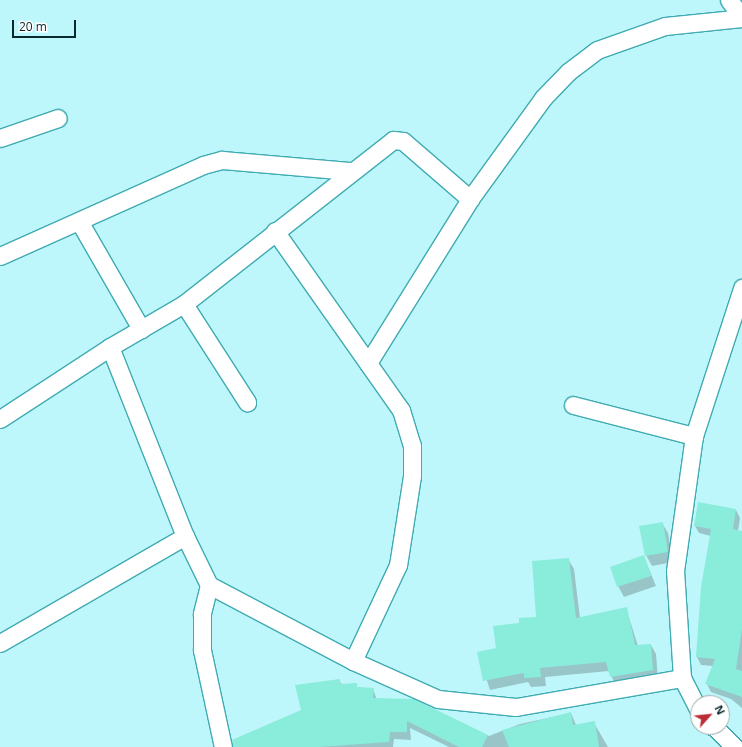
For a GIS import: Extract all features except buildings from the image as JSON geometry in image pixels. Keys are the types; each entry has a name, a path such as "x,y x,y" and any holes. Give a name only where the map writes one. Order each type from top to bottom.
{"street":[{"path":"729,0 742,17"},
{"path":"368,363 470,199 543,98 568,72 597,50 665,26 742,17"},
{"path":"0,138 58,118"},
{"path":"0,419 110,347 184,304 350,171 398,139 470,199"},
{"path":"0,256 203,165 222,160 350,171"},
{"path":"79,221 141,329"},
{"path":"275,231 401,410 412,445 412,476 398,565 353,662"},
{"path":"691,695 682,678 675,571 694,436 742,288"},
{"path":"184,304 247,402"},
{"path":"110,347 185,536 209,584 353,662 438,699 516,707 682,678"},
{"path":"573,405 694,436"},
{"path":"1,638 185,536"},
{"path":"209,584 202,614 202,650 223,747"},
{"path":"722,735 735,747"}]}
